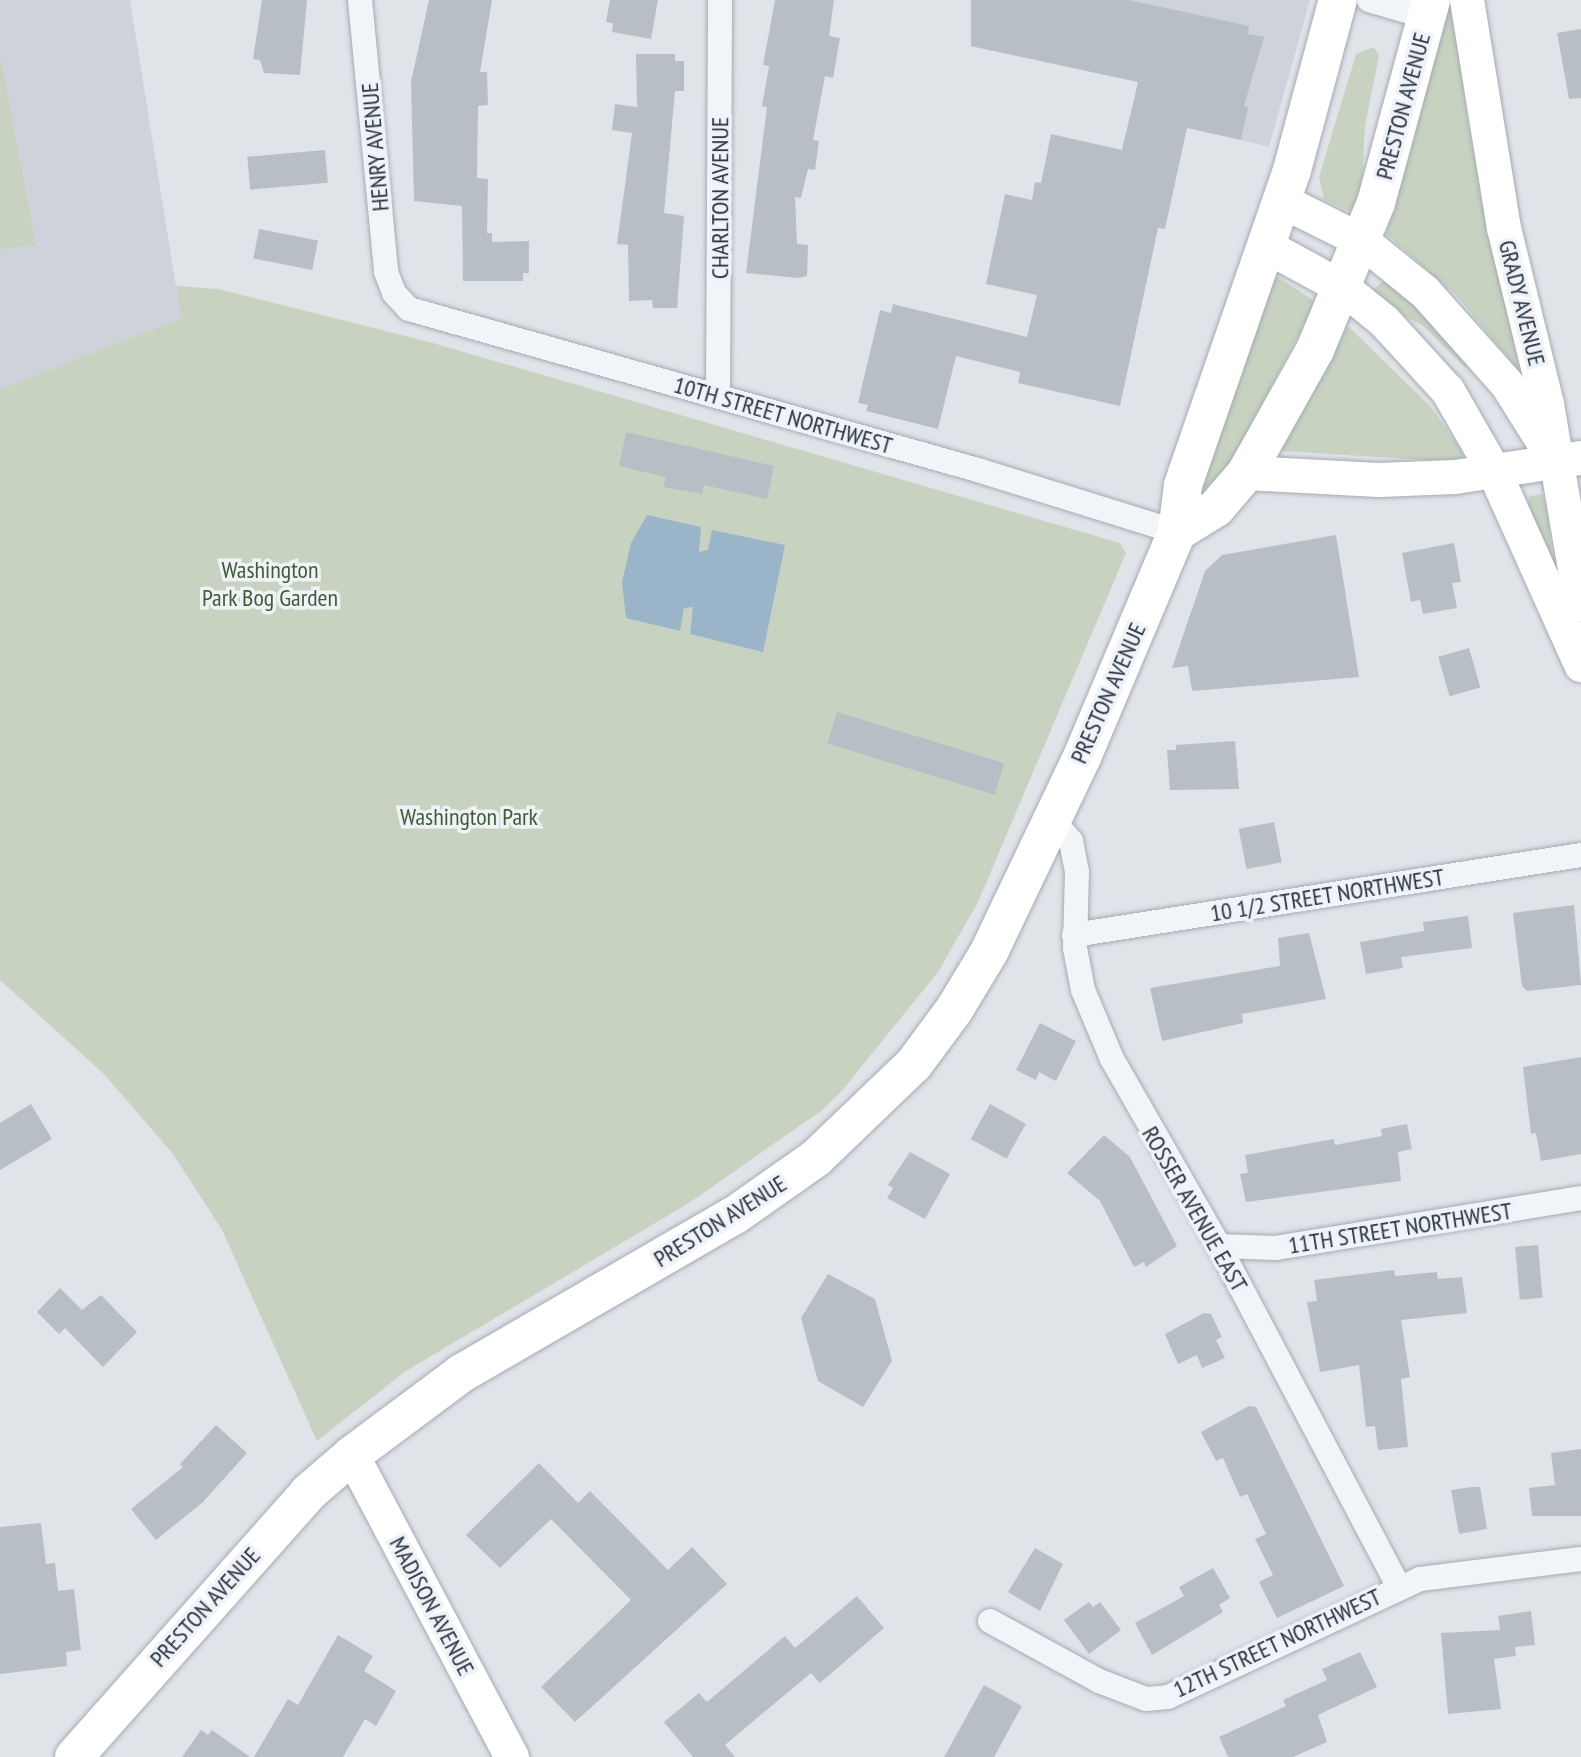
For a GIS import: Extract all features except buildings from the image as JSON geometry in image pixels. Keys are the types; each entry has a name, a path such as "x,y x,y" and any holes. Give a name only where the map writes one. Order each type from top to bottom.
{"main road":[{"name":"PRESTON AVENUE","path":"74,1757 308,1493 352,1455 462,1373 735,1215 816,1158 867,1114 954,1010 989,952 1050,817 1082,757 1177,532 1183,485 1282,201 1338,0"},
{"name":"GRADY AVENUE","path":"1467,0 1504,228 1568,460 1581,605"},
{"name":"PRESTON AVENUE","path":"1177,532 1216,508 1246,473 1309,362 1362,241 1429,9"},
{"path":"1282,201 1362,241 1459,326 1568,460"},
{"path":"1266,246 1343,288 1428,366 1494,471 1581,665"},
{"path":"1246,473 1379,480 1494,471 1568,460"},
{"name":"MADISON AVENUE","path":"352,1455 512,1757"}],"street":[{"name":"HENRY AVENUE","path":"360,0 386,272 394,293"},
{"name":"CHARLTON AVENUE","path":"718,395 720,0"},
{"path":"1369,0 1429,9"},
{"name":"10TH STREET NORTHWEST","path":"394,293 409,309 425,316 718,395 1177,532"},
{"name":"ROSSER AVENUE EAST","path":"1050,817 1071,841 1077,871 1074,935 1083,990 1112,1059 1219,1246 1398,1586"},
{"name":"10 1/2 STREET NORTHWEST","path":"1074,935 1581,855"},
{"name":"11TH STREET NORTHWEST","path":"1219,1246 1276,1248 1581,1198"},
{"name":"12TH STREET NORTHWEST","path":"990,1621 1099,1681 1146,1699 1168,1697 1398,1586 1420,1579 1581,1559"}],"shaded area":[{"path":"0,0 130,0 181,318 0,389"},
{"path":"971,0 1310,0 1269,147 1241,140 1138,82 971,46"}],"green space":[{"path":"1444,0 1452,0 1468,125 1520,372 1457,296 1386,234"},
{"path":"1374,47 1379,56 1365,126 1362,183 1355,208 1349,211 1324,200 1319,177 1356,54"},
{"path":"0,55 36,246 0,249"},
{"path":"1278,277 1316,302 1237,452 1213,486 1203,488 1198,486 1269,281"},
{"path":"1384,280 1440,329 1471,366 1466,368 1422,325 1390,309 1372,291"},
{"name":"Washington Park","path":"176,286 218,289 433,343 1120,543 1126,553 978,902 938,972 840,1093 821,1111 689,1203 406,1371 317,1441 222,1230 173,1154 104,1074 0,980 0,389 181,318"},
{"path":"1349,327 1431,407 1463,453 1461,462 1280,451 1343,328"},
{"path":"1542,494 1547,507 1553,564 1527,505 1530,496"}],"water":[{"path":"647,515 701,527 699,552 708,550 712,530 785,545 763,652 690,634 693,607 684,608 680,631 626,618 622,582 631,543"}],"park label":[{"name":"Washington Park Bog Garden","path":"270,584"}]}
